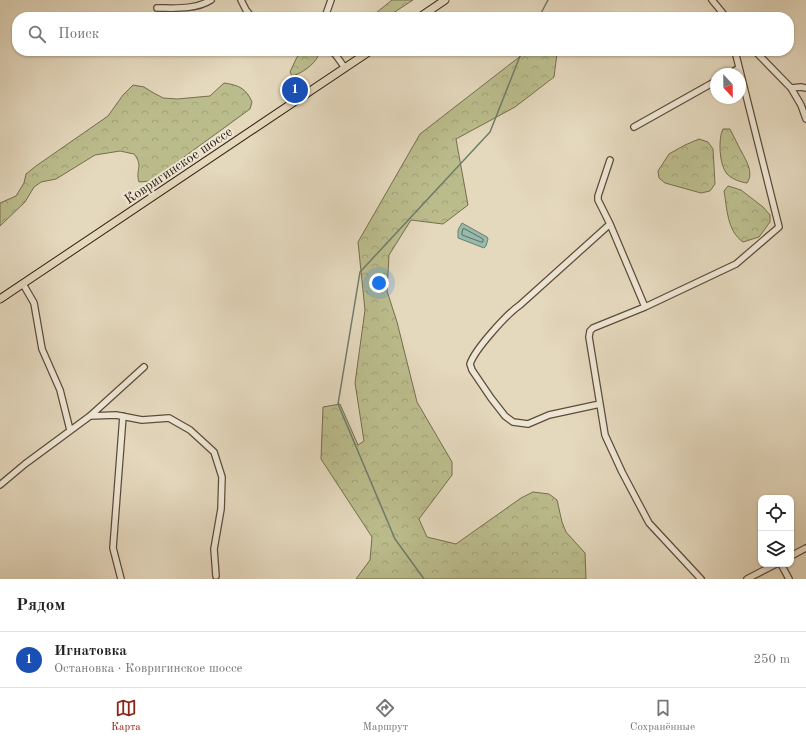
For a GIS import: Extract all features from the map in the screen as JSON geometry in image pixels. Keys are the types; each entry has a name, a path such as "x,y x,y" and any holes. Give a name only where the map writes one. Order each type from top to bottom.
{"main road":[{"path":"427,12 445,0"},
{"name":"Ковригинское шоссе","path":"0,300 363,56"}],"street":[{"path":"157,8 187,8 198,6 211,0"},
{"path":"241,0 248,12"},
{"path":"327,12 331,0"},
{"path":"712,0 722,12"},
{"path":"336,56 345,68"},
{"path":"736,56 739,68"},
{"path":"760,56 791,88 801,105 806,119"},
{"path":"634,127 710,85"},
{"path":"791,88 806,88"},
{"path":"701,579 650,523 604,435 589,337 590,331 593,328 645,307 736,264 779,227 746,96"},
{"path":"610,160 598,200 610,224 645,307"},
{"path":"600,404 549,415 528,424 513,422 505,416 491,398 472,370 470,364 475,354 510,312 520,305 610,224"},
{"path":"24,284 34,303 42,349 60,390 70,430"},
{"path":"0,485 25,464 90,416 144,367"},
{"path":"90,416 116,415 142,420 169,418 190,430 214,452 222,478 220,509 214,549 216,576"},
{"path":"121,579 113,548 123,416"},
{"path":"794,554 806,548"},
{"path":"748,579 770,567"},
{"path":"783,567 789,579"}],"green space":[{"path":"392,0 413,0 395,12 377,12"},
{"path":"318,56 307,68 292,76 290,72 297,57"},
{"path":"521,56 557,56 554,77 515,107 456,139 468,205 443,224 411,220 389,255 387,291 397,322 417,402 452,462 452,475 419,519 427,537 456,544 521,498 533,492 549,494 557,500 566,532 585,553 586,579 356,579 370,560 372,537 321,459 323,407 340,404 358,445 364,441 355,383 365,310 358,242 420,134"},
{"path":"224,83 237,86 247,93 252,102 250,109 151,181 139,182 139,165 134,154 120,151 95,155 56,179 41,182 34,187 25,202 0,226 0,203 16,196 24,183 26,174 108,116 123,95 133,85 144,87 163,98 177,99 210,96"},
{"path":"723,129 730,129 746,160 750,174 747,183 731,177 724,170 720,152 720,139"},
{"path":"699,139 708,142 713,149 715,184 710,191 701,193 665,183 659,178 658,171 669,154"},
{"path":"728,186 741,190 763,207 770,215 770,222 759,237 743,242 734,232 727,212 724,191"}],"water":[{"path":"462,223 487,237 488,239 484,248 458,238 458,230"}],"waterway":[{"path":"542,12 548,0"},
{"path":"424,579 395,539 338,404 360,272 490,132 520,56"}],"place":[{"name":"Игнатовка","path":"295,90"}]}
